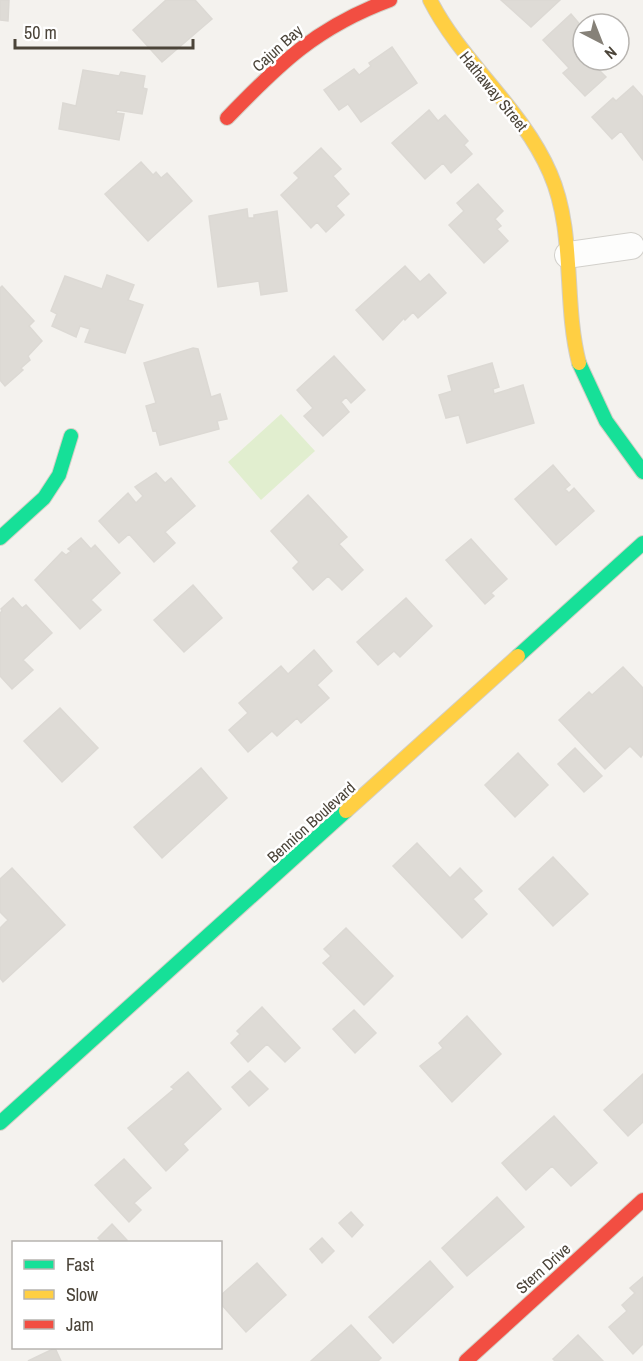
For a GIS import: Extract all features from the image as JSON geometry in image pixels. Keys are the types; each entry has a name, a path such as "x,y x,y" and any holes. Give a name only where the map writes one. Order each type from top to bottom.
{"street":[{"name":"Cajun Bay","path":"227,118 290,54 308,40 343,18 390,0"},
{"name":"Hathaway Street","path":"430,0 447,32 517,115 545,160 563,215 568,255 571,324 580,362 605,422 643,472"},
{"path":"568,255 632,246"},
{"path":"0,538 44,498 59,475 71,436"},
{"name":"Bennion Boulevard","path":"0,1123 643,543"},
{"name":"Stern Drive","path":"466,1361 643,1200"}],"green space":[{"path":"281,414 315,451 261,500 228,462"}],"building":[{"path":"0,0 9,0 8,21 0,20"},
{"path":"166,0 195,0 212,19 162,62 133,30"},
{"path":"501,0 560,0 531,27"},
{"path":"571,14 571,72 601,72 606,77 585,96 563,73 569,68 543,40"},
{"path":"392,47 417,83 361,122 348,104 339,110 324,90 354,69 359,75 371,66 369,63"},
{"path":"83,70 119,76 121,72 145,76 143,88 147,89 142,114 117,110 116,113 124,114 119,140 59,129 63,103 76,106"},
{"path":"633,86 643,97 643,160 621,131 612,139 592,117 613,98 616,101"},
{"path":"429,110 438,121 445,115 468,141 464,145 472,154 451,173 443,163 425,179 392,143"},
{"path":"321,148 341,169 333,176 349,194 336,206 344,215 326,232 317,222 311,228 281,195 299,178 294,173"},
{"path":"141,162 153,175 156,172 161,178 167,173 192,201 148,241 105,194"},
{"path":"478,184 503,211 495,219 501,226 497,229 508,241 484,263 449,225 464,211 457,203"},
{"path":"247,209 248,218 277,211 287,291 261,295 259,281 218,287 209,216"},
{"path":"405,266 420,282 429,274 446,293 418,318 413,312 405,320 404,318 383,340 356,310"},
{"path":"107,275 134,285 128,300 143,305 125,353 85,342 90,329 80,326 76,337 52,326 57,314 51,311 65,276 102,289"},
{"path":"2,286 34,321 29,326 42,341 28,356 30,360 21,368 23,370 5,386 0,380 0,288"},
{"path":"193,348 198,349 211,397 220,394 227,419 217,421 219,429 160,445 156,430 153,431 146,406 156,403 144,363"},
{"path":"334,356 365,390 351,403 346,397 341,402 349,412 323,436 304,416 313,408 297,390"},
{"path":"492,363 499,387 493,389 494,394 523,385 534,423 467,443 459,415 446,418 439,395 452,391 448,376"},
{"path":"553,465 570,485 565,489 569,493 574,488 594,511 556,545 515,499"},
{"path":"156,473 165,483 171,478 195,506 165,532 175,543 154,562 129,534 119,543 99,521 128,493 136,503 143,496 135,487"},
{"path":"308,495 347,537 339,544 363,570 342,590 328,576 313,590 293,568 299,562 271,531"},
{"path":"81,538 91,549 95,545 120,573 91,600 101,610 80,629 35,580 62,552 66,555 71,551 68,549"},
{"path":"471,539 507,579 491,593 494,596 485,604 446,560"},
{"path":"193,585 222,618 184,652 154,620"},
{"path":"13,598 22,608 26,605 52,633 23,660 33,670 12,689 0,676 0,613 1,609"},
{"path":"406,598 432,626 400,657 394,651 378,665 357,642"},
{"path":"314,650 332,671 317,685 329,698 301,723 297,718 277,736 272,731 248,752 229,730 248,713 239,703 281,666 288,674"},
{"path":"623,667 643,688 643,754 641,757 630,746 605,769 559,720 589,692 592,695"},
{"path":"60,708 98,748 62,782 24,741"},
{"path":"575,748 602,776 584,792 558,764"},
{"path":"518,753 548,785 515,817 485,785"},
{"path":"201,768 227,798 162,858 134,827"},
{"path":"417,843 450,878 460,868 482,891 473,899 487,914 462,938 393,866"},
{"path":"553,857 588,894 553,926 519,889"},
{"path":"12,868 65,925 3,982 0,978 0,928 8,920 0,912 0,879"},
{"path":"346,928 393,976 364,1005 323,963 331,956 324,949"},
{"path":"262,1007 300,1048 285,1062 267,1044 248,1062 231,1043 240,1034 237,1031"},
{"path":"354,1010 376,1033 355,1053 333,1029"},
{"path":"467,1016 501,1054 452,1102 420,1066 443,1048 439,1043"},
{"path":"250,1071 268,1089 249,1106 232,1087"},
{"path":"188,1072 221,1109 183,1144 188,1150 166,1171 128,1128 174,1089 171,1087"},
{"path":"643,1074 643,1122 628,1136 604,1110"},
{"path":"554,1116 597,1163 571,1186 552,1166 526,1190 502,1163"},
{"path":"124,1159 151,1188 134,1203 141,1210 129,1222 95,1185"},
{"path":"497,1197 524,1227 467,1276 442,1248"},
{"path":"351,1212 363,1225 352,1237 339,1223"},
{"path":"112,1224 127,1240 101,1241 98,1238"},
{"path":"322,1238 334,1251 322,1263 310,1249"},
{"path":"430,1261 453,1287 393,1343 369,1317"},
{"path":"257,1263 286,1295 246,1332 222,1305 222,1294"},
{"path":"643,1277 643,1344 633,1354 609,1327 627,1311 622,1305 635,1293 630,1288"},
{"path":"351,1325 381,1358 378,1361 311,1361"},
{"path":"578,1335 603,1361 555,1361 553,1359"},
{"path":"55,1349 61,1361 28,1361"}],"traffic: fast":[{"path":"579,363 606,421 643,472"},
{"path":"0,538 44,498 59,475 71,436"},
{"path":"518,656 643,543"},
{"path":"0,1123 346,811"}],"traffic: slow":[{"path":"430,0 458,44 524,127 550,173 563,219 571,315 579,363"},
{"path":"346,811 518,656"}],"traffic: jam":[{"path":"227,118 301,48 341,22 390,0"},
{"path":"466,1361 643,1200"}]}
